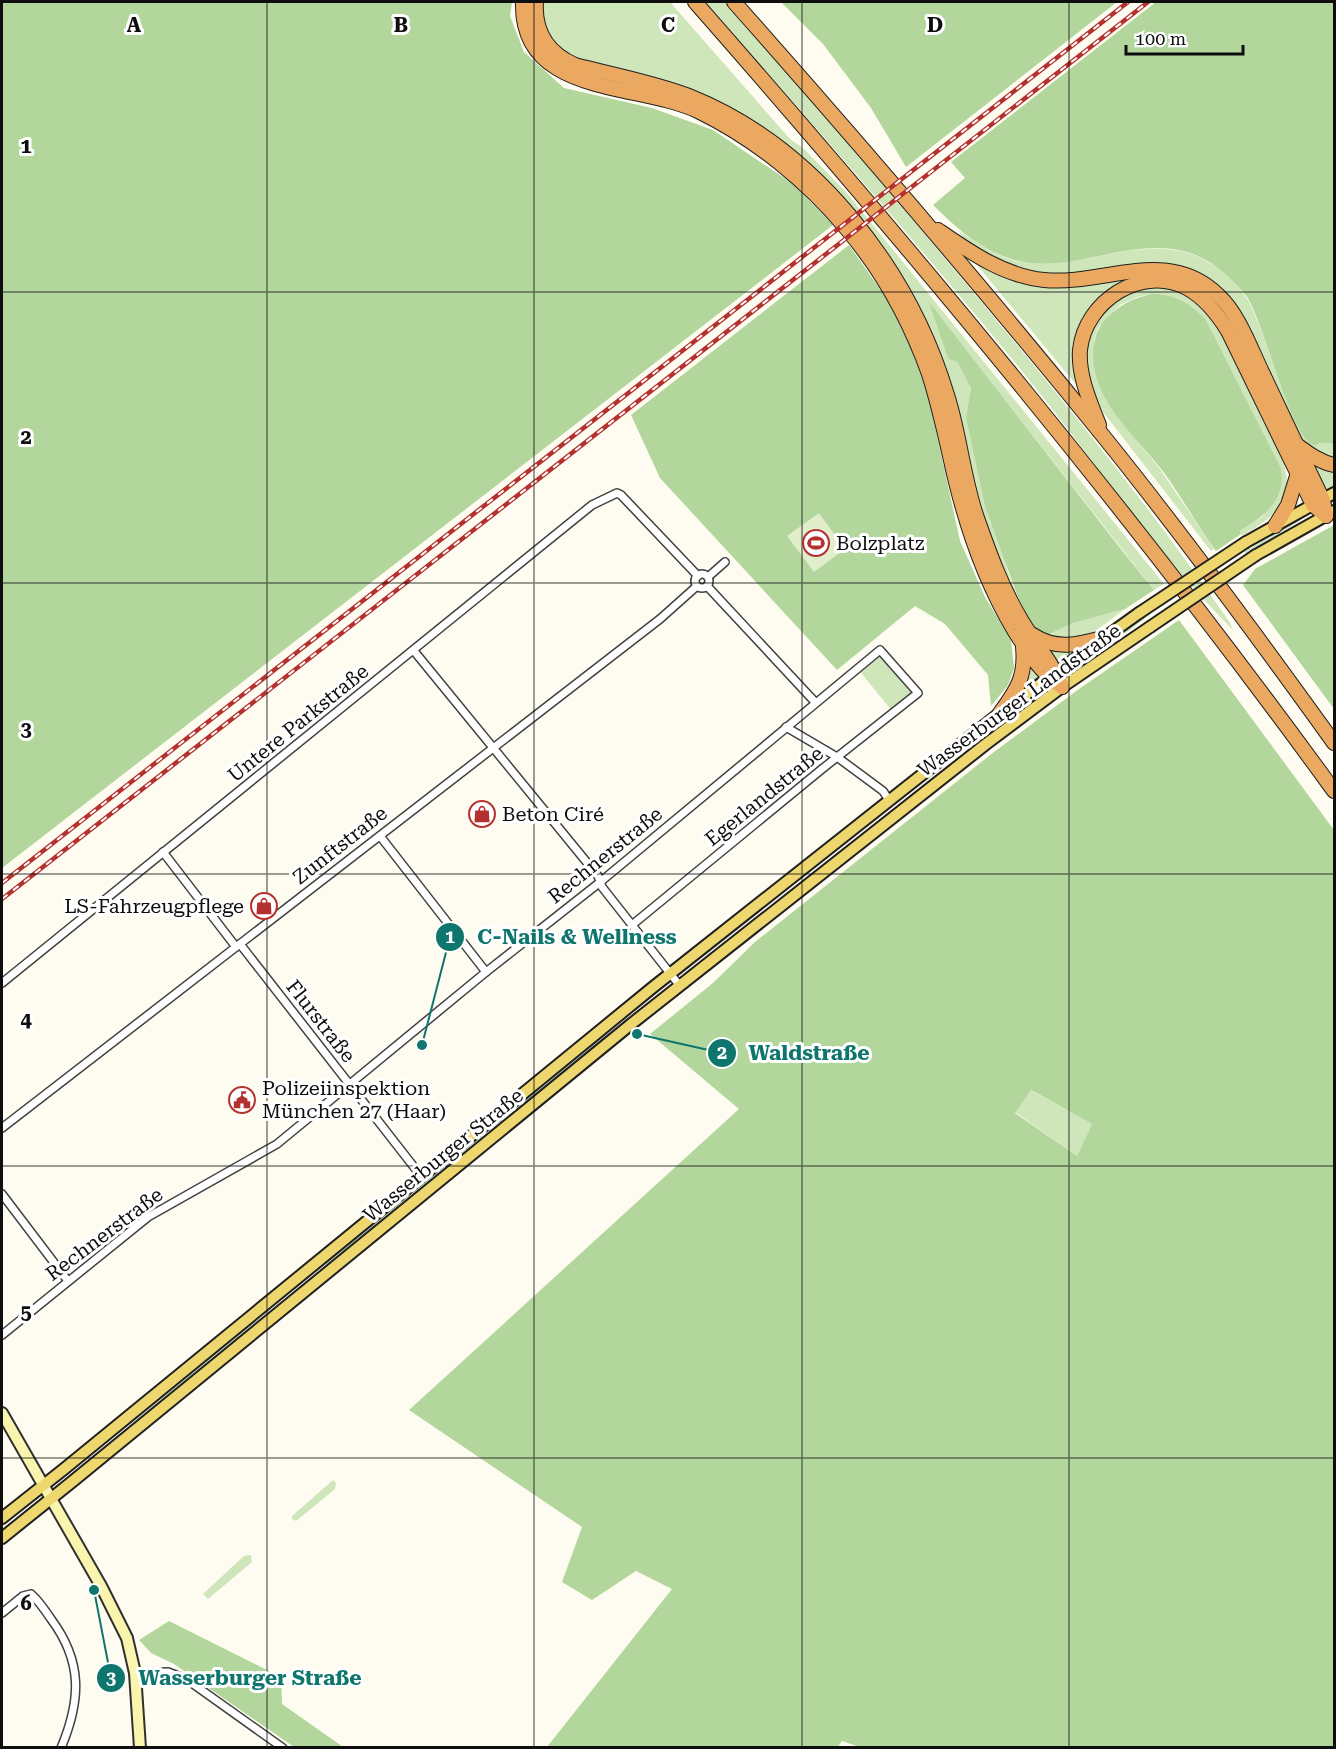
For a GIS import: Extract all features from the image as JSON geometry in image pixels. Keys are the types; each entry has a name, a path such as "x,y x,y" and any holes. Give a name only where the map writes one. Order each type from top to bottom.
{"highway":[{"path":"523,2 525,25 529,37 545,59 562,72 593,84 672,101 715,120 784,167 847,228 886,284 915,340 937,400 955,479 980,563 996,598 1062,687"},
{"path":"536,2 540,34 552,51 562,59 575,65 689,96 753,130 818,183 855,222 881,255 912,306 924,333 947,394 975,514 992,561 1019,617 1025,636 1024,668 1017,688 1000,713"},
{"path":"694,2 828,153 1031,398 1199,610 1335,791"},
{"path":"734,2 922,219 1105,438 1281,669 1335,744"},
{"path":"922,219 979,257 1018,275 1044,280 1068,281 1151,269 1179,272 1201,282 1220,297 1228,307 1330,513"},
{"path":"1105,438 1094,412 1081,369 1081,348 1089,322 1109,297 1126,287 1151,281 1171,283 1196,294 1220,317 1298,474 1323,499"},
{"path":"1296,444 1309,455 1335,465"},
{"path":"1275,526 1288,505 1298,474"},
{"path":"1025,636 1054,645 1106,637"}],"main road":[{"path":"1275,526 1323,499"},
{"name":"Wasserburger Landstraße","path":"910,803 1062,687 1256,555 1330,513"},
{"name":"Wasserburger Landstraße","path":"901,790 1000,713 1139,613 1246,542 1275,526"},
{"name":"Wasserburger Straße","path":"2,1518 670,974 901,790"},
{"name":"Wasserburger Straße","path":"2,1538 547,1092 910,803"},
{"path":"2,1413 118,1617 127,1638 135,1673 140,1748"}],"street":[{"name":"Untere Parkstraße","path":"2,983 592,505 617,494 627,499 698,576"},
{"path":"708,577 725,562"},
{"path":"707,586 702,588 697,586 695,581 703,574 708,577"},
{"path":"707,586 708,577"},
{"name":"Zunftstraße","path":"2,1128 675,607 697,586"},
{"path":"707,586 815,702"},
{"name":"Rechnerstraße","path":"2,1335 154,1213 277,1144 486,972 600,883 878,650 918,693"},
{"path":"414,651 598,876 600,883 680,986"},
{"name":"Egerlandstraße","path":"632,925 918,693"},
{"path":"786,727 837,758 883,791 889,800"},
{"path":"380,836 486,972"},
{"name":"Flurstraße","path":"163,852 421,1176"},
{"path":"2,1194 68,1281"},
{"path":"2,1613 23,1596 31,1594 63,1635 74,1665 77,1684 74,1710 61,1748"},
{"path":"135,1673 168,1672 186,1679 283,1748"},
{"path":"267,1748 272,1740"}],"green space":[{"path":"2,2 512,2 510,16 524,52 564,88 652,108 713,130 793,184 833,225 2,868"},
{"path":"542,2 670,2 790,139 804,149 846,192 1164,584 1154,590 930,304 948,359 957,362 971,388 966,417 1008,572 1023,611 1010,588 978,500 940,359 781,144 573,58 553,41 545,28"},
{"path":"705,2 725,2 909,215 1126,481 1205,587 1233,630 1204,600 1150,536 983,323"},
{"path":"781,2 1117,2 906,167 871,108 823,44"},
{"path":"1156,2 1334,2 1334,444 1319,443 1315,446 1305,438 1287,401 1254,310 1247,297 1230,278 1211,263 1188,252 1164,248 1140,249 1067,262 1043,264 1019,261 994,252 972,239 933,205 965,178 951,162"},
{"path":"958,230 997,254 1023,262 1059,263 1119,252 1156,249 1192,254 1215,266 1239,288 1253,309 1287,401 1305,438 1315,446 1319,443 1334,444 1334,460 1303,445 1206,280 1030,274 971,248"},
{"path":"849,245 887,299 910,346 928,394 960,541 985,597 1011,640 1014,668 1008,685 991,706 988,675 945,624 915,606 837,670 660,478 631,415"},
{"path":"972,259 1012,277 1043,284 1079,284 1149,274 1171,275 1191,281 1211,294 1230,316 1315,498 1226,317 1202,292 1184,282 1160,276 1137,278 1116,286 1099,300 1086,319 1078,340 1076,363 1081,387 1079,388"},
{"path":"1155,287 1179,291 1193,298 1221,330 1280,451 1285,468 1287,493 1283,503 1268,519 1242,536 1240,531 1263,516 1282,475 1281,468 1206,320 1152,294 1137,297 1120,305 1098,328 1094,340 1094,364 1115,413 1160,469 1214,549 1211,551 1103,412 1087,374 1085,356 1087,341 1100,314 1124,296"},
{"path":"1152,294 1160,294 1182,301 1206,320 1281,468 1280,490 1272,506 1240,531 1241,534 1216,551 1162,470 1117,417 1100,387 1095,371 1094,344 1102,324 1115,310 1126,303"},
{"path":"929,302 1154,590 1125,609 1073,623 1050,634 1035,630 1023,611 985,506 966,417 971,388 957,362 948,359"},
{"path":"1307,460 1334,470 1334,487 1324,493"},
{"name":"Bolzplatz","path":"819,513 845,549 814,572 787,536"},
{"path":"1304,516 1246,554 1244,552"},
{"path":"1334,525 1334,709 1243,585 1255,569"},
{"path":"1125,609 1087,636 1070,642 1055,640 1035,630 1051,634 1073,623"},
{"path":"1150,612 1151,614 1075,671 1071,667"},
{"path":"1179,620 1334,830 1334,1747 863,1748 842,1741 837,1748 547,1747 672,1589 636,1571 592,1600 562,1582 582,1527 409,1410 739,1109 650,1034 713,983 755,942 994,752 1079,689","holes":["1031,1090 1092,1124 1077,1156 1015,1113"]},
{"path":"1050,651 1064,652 1076,651 1058,664"},
{"path":"877,652 913,694 892,711 858,669"},
{"path":"1028,660 1040,677 1019,693"},
{"path":"653,993 616,1024 599,1043 329,1263 324,1262"},
{"path":"1030,1090 1092,1124 1077,1156 1015,1112"},
{"path":"300,1282 248,1330 73,1475 72,1473"},
{"path":"333,1480 336,1483 335,1489 296,1521 292,1519 292,1516"},
{"path":"251,1555 252,1562 208,1599 203,1594 244,1556"},
{"path":"169,1621 281,1677 282,1704 343,1747 294,1747 174,1664 151,1653 139,1640"}],"railway":[{"path":"2,883 1128,2"},
{"path":"2,899 1148,2"}],"place":[{"name":"Bolzplatz","path":"816,543"},
{"name":"Beton Ciré","path":"482,814"},
{"name":"LS-Fahrzeugpflege","path":"264,906"},
{"name":"Waldstraße","path":"637,1034"},
{"name":"C-Nails & Wellness","path":"422,1045"},
{"name":"Polizeiinspektion München 27 (Haar)","path":"242,1100"},
{"name":"Wasserburger Straße","path":"94,1590"}]}
